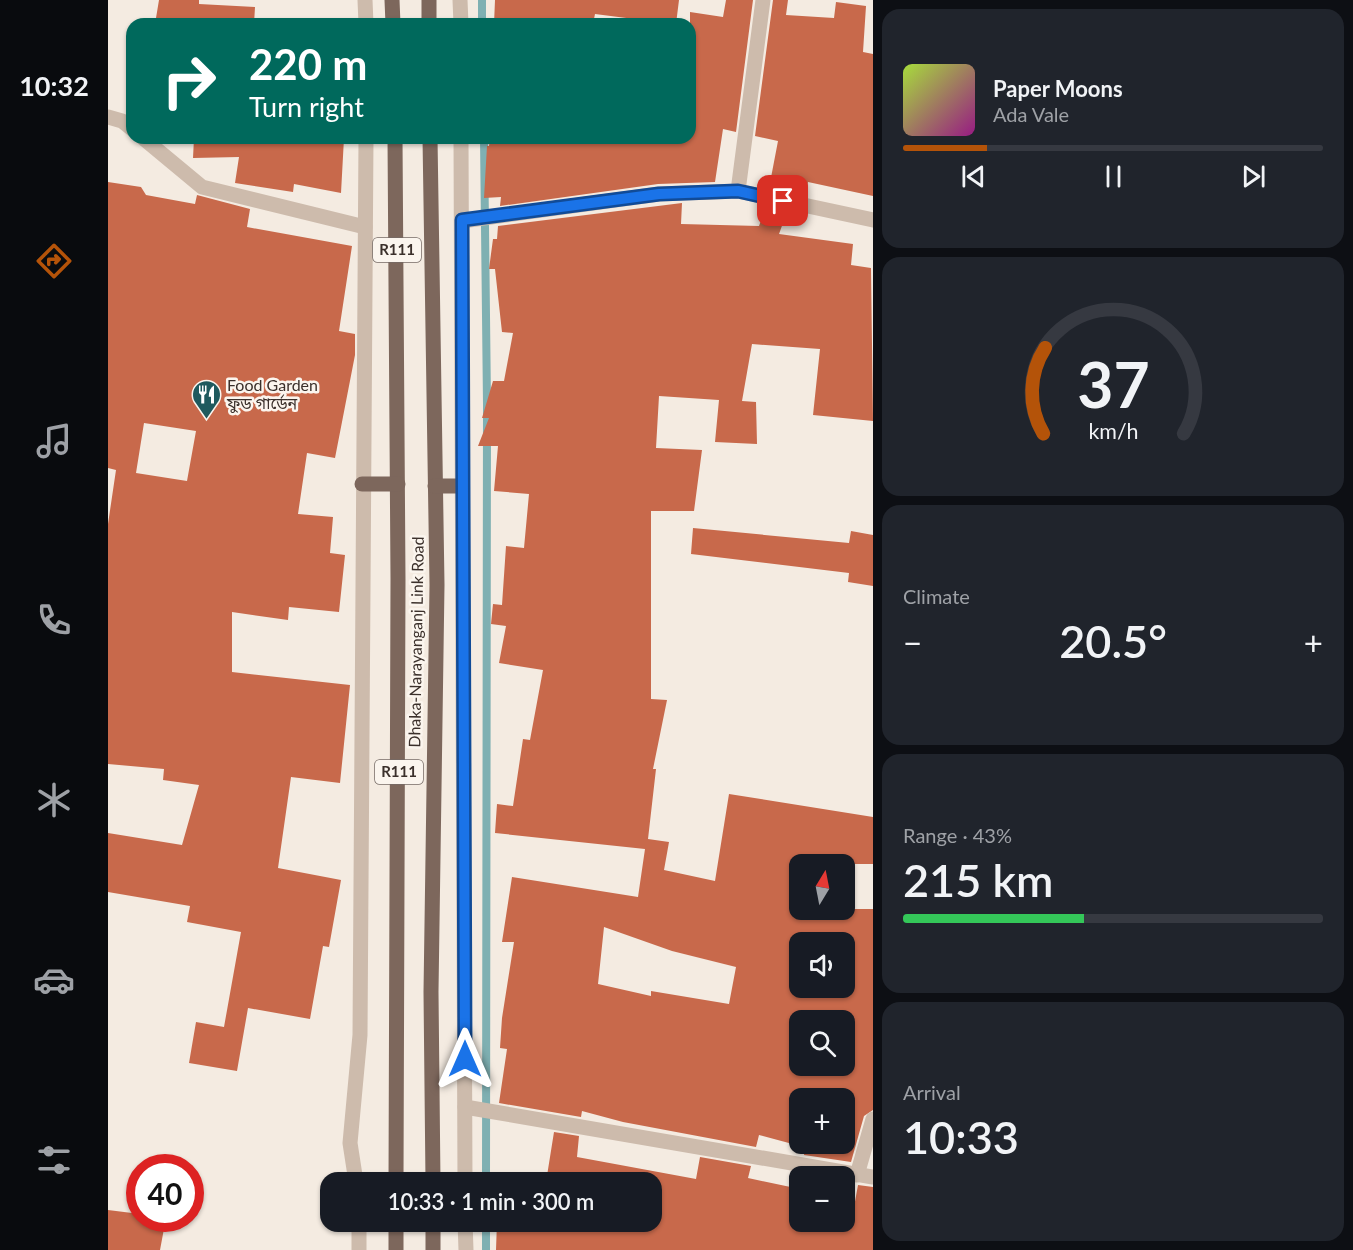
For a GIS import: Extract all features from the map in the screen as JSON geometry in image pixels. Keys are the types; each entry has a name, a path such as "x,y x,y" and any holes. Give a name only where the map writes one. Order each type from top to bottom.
{"main road":[{"path":"392,0 393,18"},
{"path":"429,0 429,18"},
{"name":"Dhaka-Narayanganj Link Road","path":"395,144 398,484 396,1172"},
{"name":"Dhaka-Narayanganj Link Road","path":"430,144 437,585 432,968 433,1172"},
{"path":"362,484 398,484"},
{"path":"435,486 462,486"},
{"path":"396,1232 396,1250"},
{"path":"433,1232 433,1250"}],"street":[{"path":"365,0 366,18"},
{"path":"460,0 461,18"},
{"path":"738,191 763,0"},
{"path":"108,117 126,124"},
{"path":"150,144 202,187 365,227"},
{"path":"354,1172 350,1143 360,1035 366,144"},
{"path":"461,144 465,1172"},
{"path":"462,220 659,194 738,191 873,220"},
{"path":"465,1107 873,1177"},
{"path":"857,1175 873,1119"},
{"path":"358,1232 358,1250"},
{"path":"465,1232 466,1250"}],"building":[{"path":"159,0 199,0 199,4 255,7 254,18 156,18"},
{"path":"495,0 679,0 677,18 626,18 595,14 594,18 494,18"},
{"path":"726,0 753,0 736,132 723,129 715,182 658,184 500,206 501,197 484,198 487,146 489,144 696,144 696,18 690,18 690,12 723,17"},
{"path":"773,0 788,0 786,15 834,18 836,2 866,6 863,52 873,54 873,196 808,182 806,196 769,188 778,141 755,136"},
{"path":"194,144 344,144 341,193 294,184 293,192 235,183 239,157 193,158"},
{"path":"108,182 141,187 146,195 195,204 197,195 250,209 247,227 352,246 339,331 355,334 355,355 335,458 307,453 298,514 333,517 330,553 345,555 339,612 289,607 288,620 232,612 232,672 350,685 340,783 291,777 278,868 341,880 329,947 323,946 310,1019 248,1008 237,1071 189,1063 196,1022 224,1027 241,932 187,922 190,906 108,892 108,833 182,845 199,785 163,780 164,769 108,764 108,524 116,470 108,468","holes":["144,423 196,431 187,481 136,473"]},
{"path":"682,203 681,224 759,226 766,207 787,212 779,234 853,244 851,265 871,268 873,421 813,415 820,349 752,344 742,401 756,402 757,444 715,442 719,400 659,396 656,448 702,450 694,511 651,511 651,699 667,700 653,769 656,769 648,839 669,842 664,870 715,881 729,794 873,817 873,864 855,864 855,854 789,854 789,920 855,920 855,909 873,909 873,1110 864,1116 855,1148 855,1088 789,1088 789,1143 759,1135 756,1147 623,1122 582,1111 581,1117 499,1103 507,1049 500,1048 502,1018 514,942 502,942 512,877 638,897 645,849 495,833 497,804 513,806 523,739 530,740 543,670 499,663 506,626 491,624 493,604 502,605 506,546 524,548 529,494 494,491 498,446 478,446 489,418 482,418 493,381 504,381 513,333 502,332 495,269 489,269 493,239 497,239 498,226","holes":["604,927 672,951 736,967 729,1004 651,991 651,996 598,984"]},
{"path":"693,528 849,543 851,531 873,535 873,586 848,582 849,573 691,554"},
{"path":"554,1132 579,1136 577,1157 658,1172 548,1172"},
{"path":"804,1154 853,1154 851,1162"},
{"path":"700,1157 751,1166 748,1178 789,1187 789,1232 855,1232 855,1202 858,1185 873,1187 873,1250 496,1250 497,1232 662,1232 662,1173 696,1179"},
{"path":"108,1210 126,1212 126,1232 163,1232 160,1250 108,1250"}],"waterway":[{"path":"482,0 482,18"},
{"path":"484,144 487,404 486,1172"},
{"path":"486,1232 486,1250"}],"place":[{"name":"Food Garden ফুড গার্ডেন","path":"206,420"}],"route":[{"path":"465,1059 462,220 659,194 738,191 783,201"}]}
